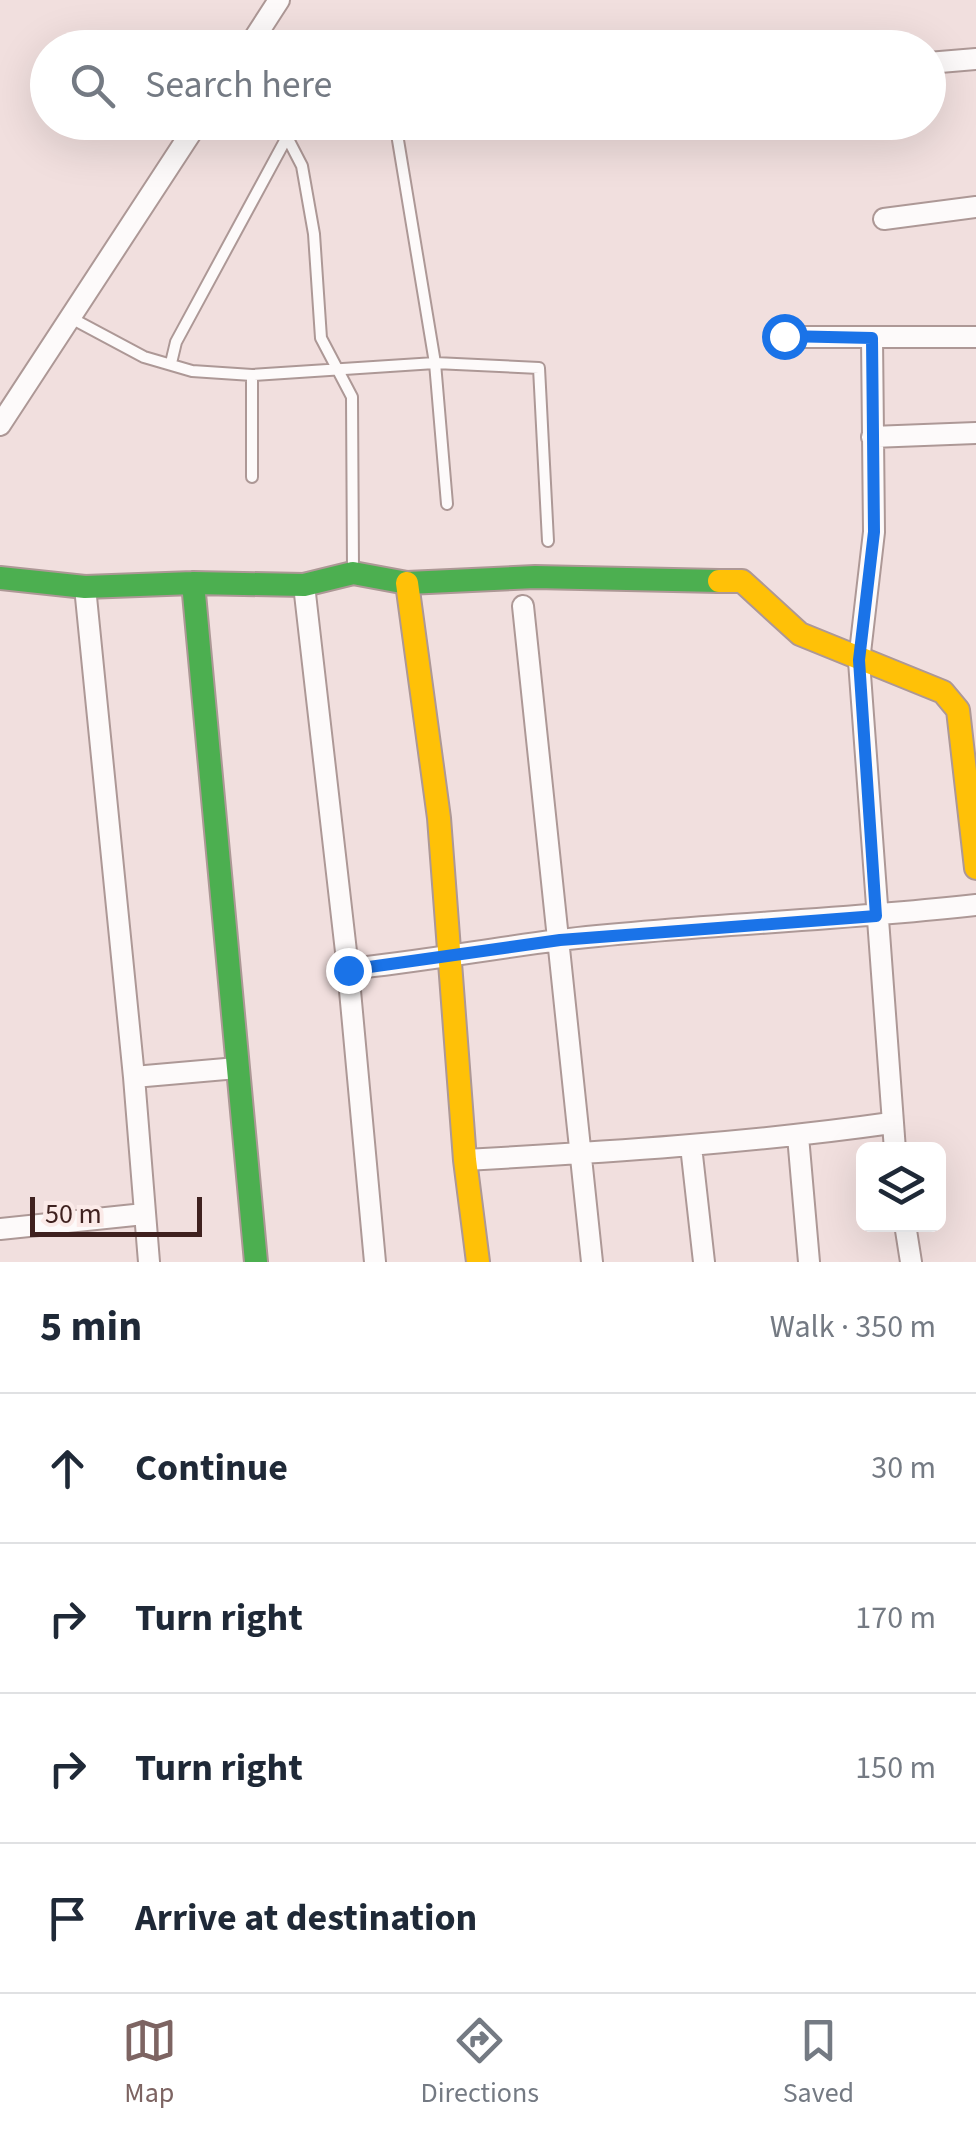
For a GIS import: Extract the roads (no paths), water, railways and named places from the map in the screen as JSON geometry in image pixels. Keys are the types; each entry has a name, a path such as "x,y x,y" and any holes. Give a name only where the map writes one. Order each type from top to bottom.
{"street":[{"path":"260,30 279,0"},
{"path":"946,62 976,59"},
{"path":"0,425 186,140"},
{"path":"884,219 976,208"},
{"path":"784,336 976,338"},
{"path":"872,338 874,532 859,660 894,1142"},
{"path":"872,437 976,433"},
{"path":"0,578 85,587 194,583 304,585 353,573 407,583 534,577 742,581 800,634 942,692 958,710 976,868"},
{"path":"194,583 256,1262"},
{"path":"407,583 439,818 465,1160 478,1262"},
{"path":"304,585 348,970 376,1262"},
{"path":"85,587 149,1262"},
{"path":"523,606 592,1262"},
{"path":"976,890 976,919"},
{"path":"348,970 560,940 975,905"},
{"path":"134,1077 237,1068"},
{"path":"465,1160 691,1146 891,1123"},
{"path":"798,1136 809,1262"},
{"path":"691,1146 704,1262"},
{"path":"0,1229 144,1214"},
{"path":"906,1232 911,1262"}],"lane":[{"path":"171,363 176,342 286,140"},
{"path":"288,140 302,166 314,234 321,338 352,397 353,573"},
{"path":"398,140 436,363 447,504"},
{"path":"70,318 144,358 192,371 252,374 436,363 538,368 548,541"},
{"path":"252,374 252,476"}]}
